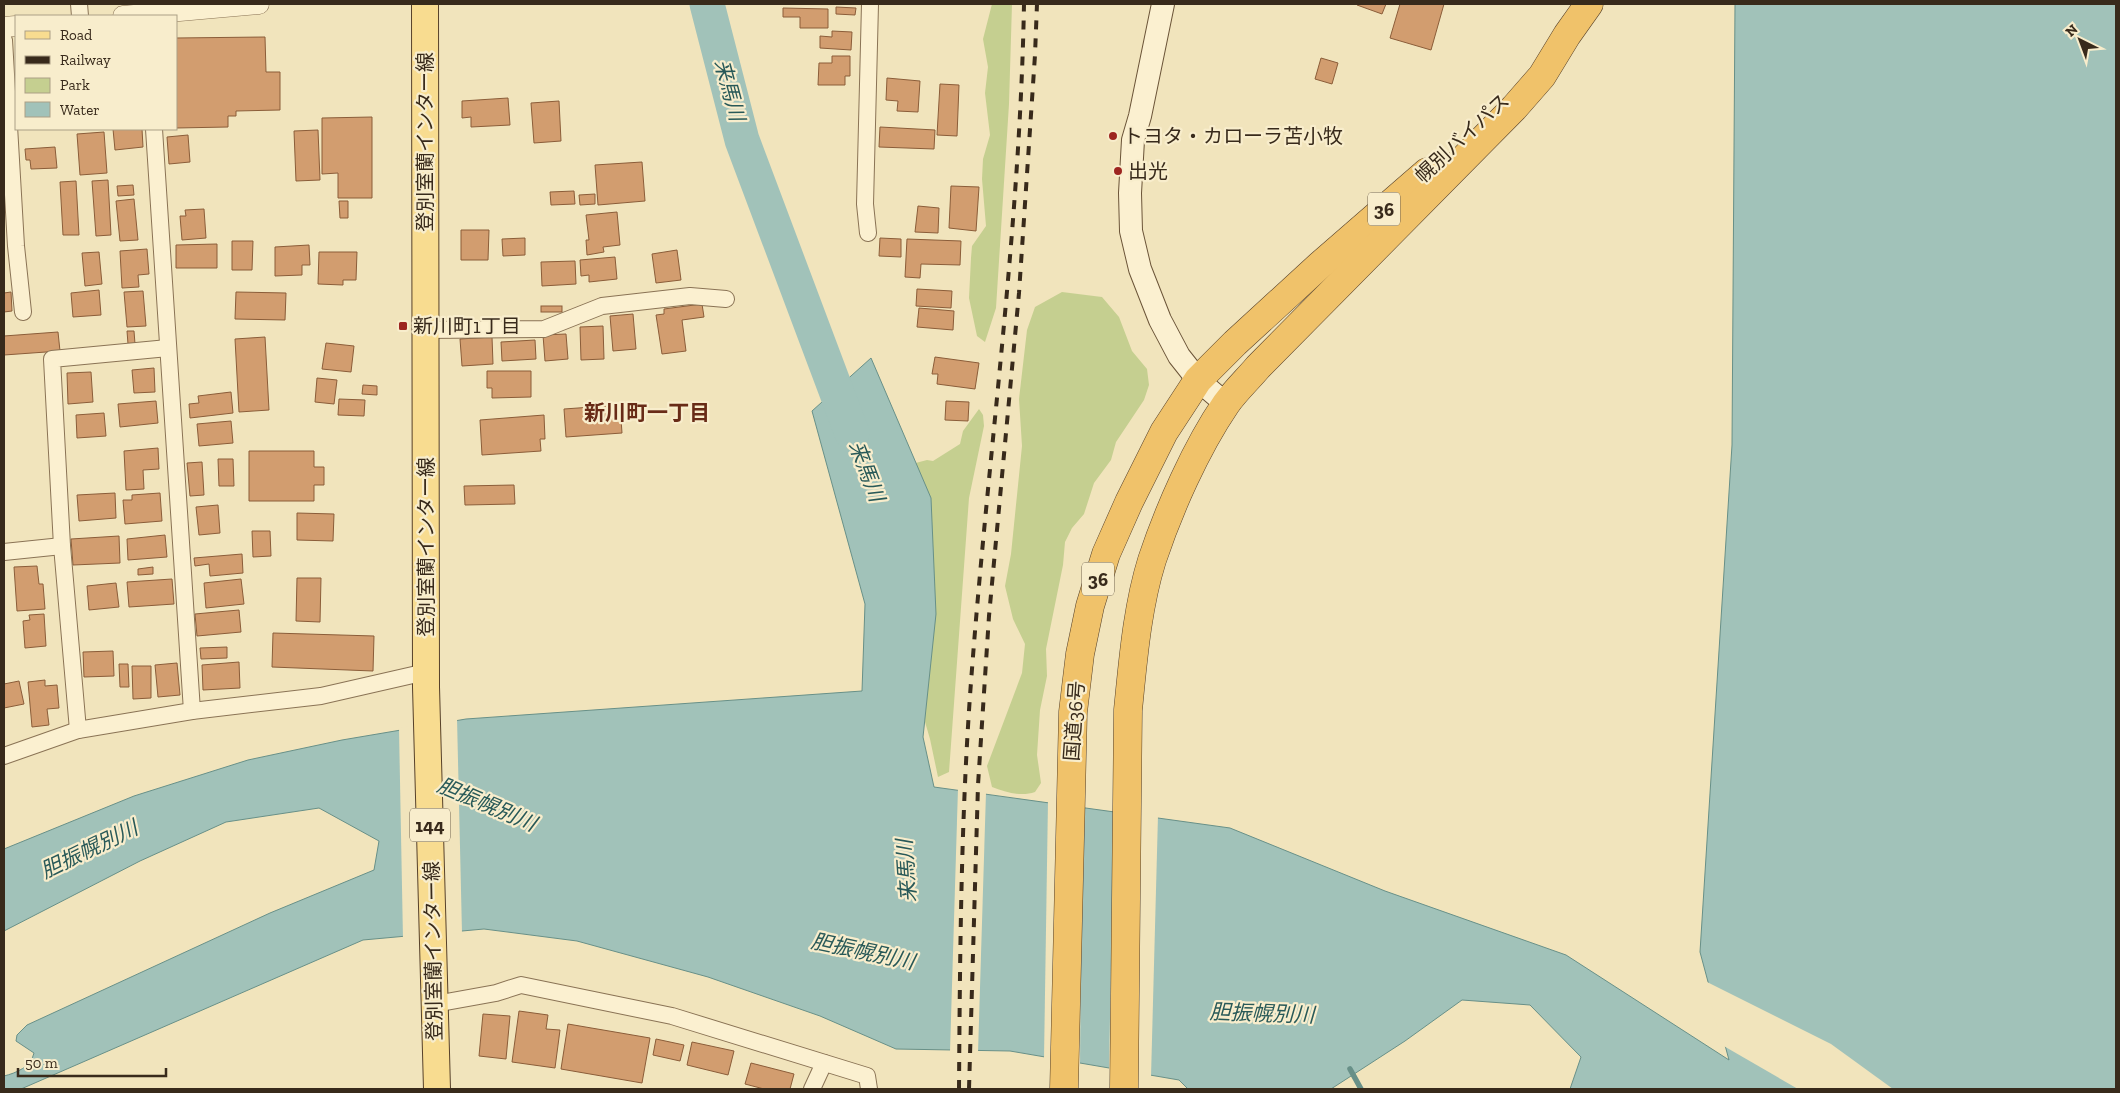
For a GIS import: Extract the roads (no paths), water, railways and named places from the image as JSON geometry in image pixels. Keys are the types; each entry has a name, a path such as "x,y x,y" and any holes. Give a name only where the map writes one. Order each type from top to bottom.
{"highway":[{"name":"幌別バイパス","path":"1226,404 1258,367 1514,108 1542,76 1567,35 1590,4"},
{"name":"幌別バイパス","path":"1198,380 1320,265 1430,170 1567,35"},
{"name":"国道36号","path":"1064,1086 1073,712 1080,654 1090,606 1106,554 1129,502 1164,432 1198,380"},
{"name":"36","path":"1124,1089 1128,710 1134,651 1152,560 1180,491 1226,404"}],"main road":[{"name":"登別室蘭インター線","path":"425,4 426,679 437,1089"},
{"path":"1163,4 1140,116 1133,140 1130,192 1131,231 1140,269 1160,320 1179,356 1198,380 1226,404"}],"street":[{"path":"130,15 259,4"},
{"path":"868,233 865,204 870,4"},
{"path":"4,40 16,246 23,312"},
{"path":"154,130 192,710"},
{"path":"425,330 544,329 602,306 690,296 726,299"},
{"path":"78,730 62,546 52,358 168,348"},
{"path":"4,552 62,546"},
{"path":"4,756 78,730 192,710 321,696 426,679"},
{"path":"435,1004 496,993 521,985 672,1016 868,1076 869,1089"},
{"path":"812,1089 824,1063"}],"water":[{"name":"胆振幌別川","path":"1735,4 2116,4 2116,1089 1570,1089 1581,1057 1530,1005 1462,1000 1405,1041 1331,1089 1188,1089 1179,1080 1010,1051 896,1049 820,1016 708,977 577,941 484,929 363,940 21,1089 4,1089 4,1076 26,1066 34,1053 16,1041 17,1035 27,1025 270,913 374,870 379,841 319,808 226,822 140,861 4,931 4,849 134,796 248,760 342,740 466,719 862,691 865,604 812,411 871,358 931,498 936,614 923,737 934,787 1230,828 1385,891 1566,955 1729,1060 1700,952 1732,445"}],"waterway":[{"name":"来馬川","path":"707,4 742,140 852,433"},
{"path":"1350,1069 1361,1089"}],"railway":[{"path":"959,1089 962,879 968,721 1017,170 1024,4"},
{"path":"969,1089 978,785 989,616 1019,293 1037,4"}],"place":[{"name":"トヨタ・カローラ苫小牧","path":"1113,136"},
{"name":"出光","path":"1118,171"},
{"name":"新川町1丁目","path":"403,326"}],"district":[{"name":"新川町一丁目","path":"647,412"}]}
